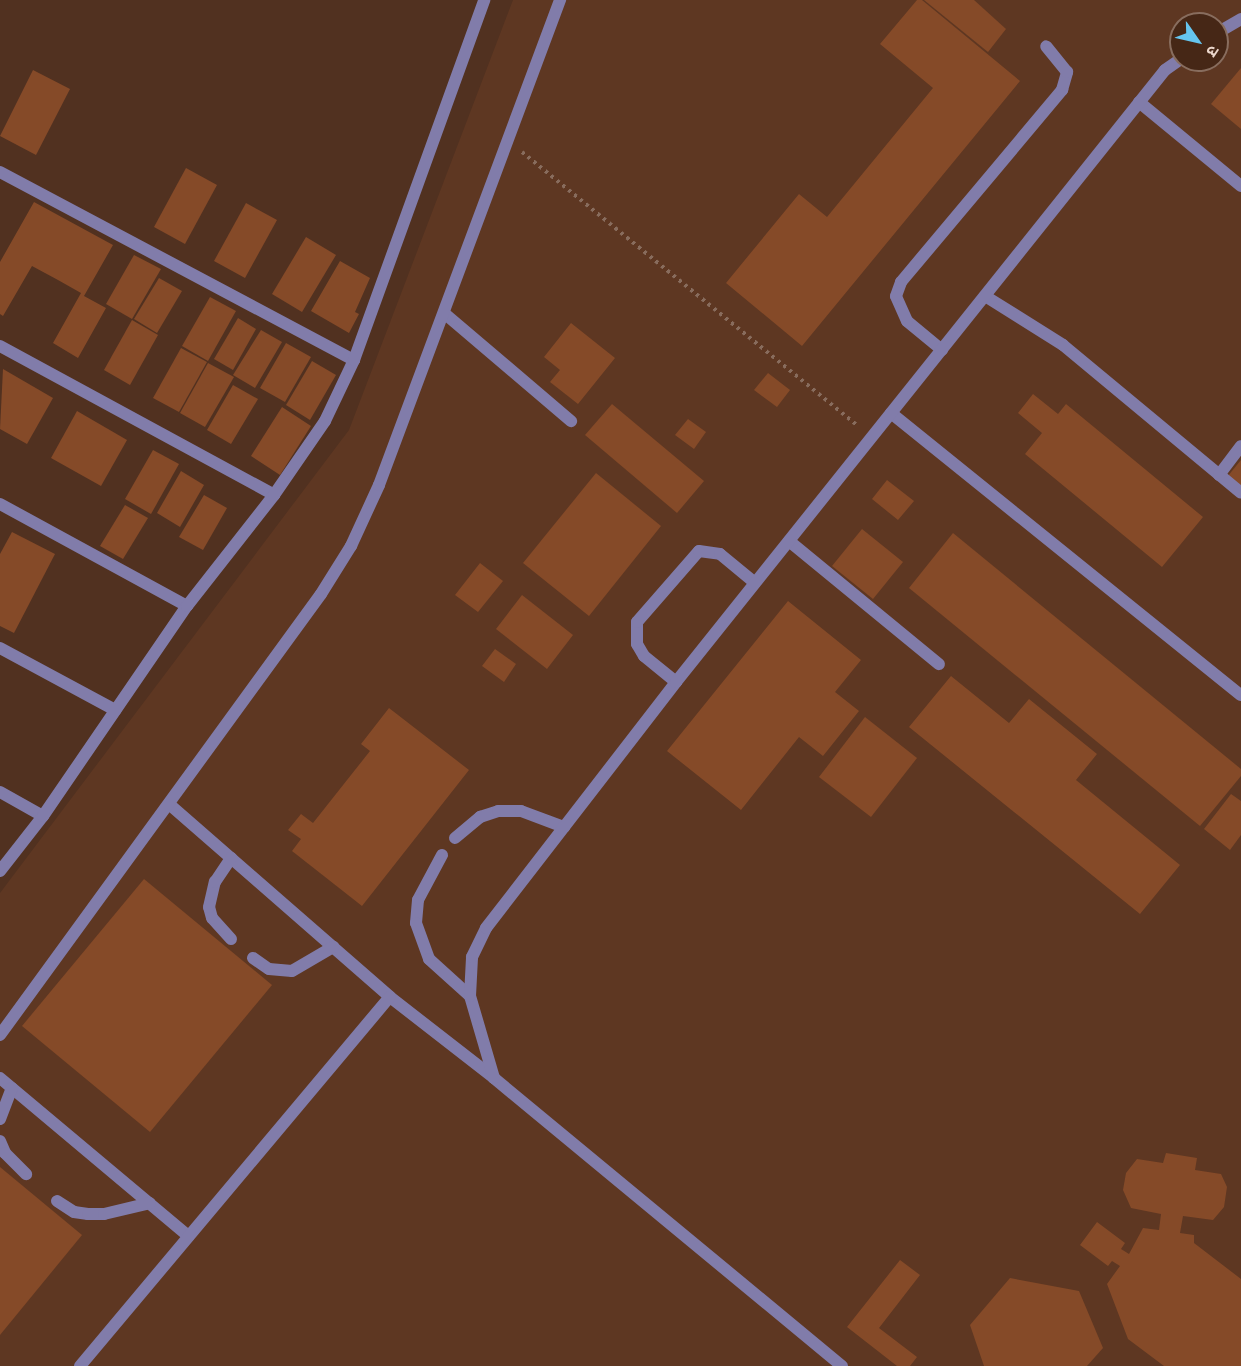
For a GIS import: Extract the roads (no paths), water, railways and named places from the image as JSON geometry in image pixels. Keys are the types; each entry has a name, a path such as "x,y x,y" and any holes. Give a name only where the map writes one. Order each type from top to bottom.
{"street":[{"path":"0,871 43,816 187,606 274,495 325,421 354,360 484,0"},
{"path":"0,1035 321,594 351,546 380,485 560,0"},
{"path":"942,350 907,321 896,296 901,282 1062,90 1067,72 1046,46"},
{"path":"494,1078 470,996 472,957 486,928 754,583 1169,67"},
{"path":"1139,102 1241,186"},
{"path":"0,172 354,360"},
{"path":"985,296 1017,313 1063,345 1241,493"},
{"path":"444,313 571,421"},
{"path":"0,346 274,495"},
{"path":"891,413 1241,695"},
{"path":"1219,475 1241,446"},
{"path":"0,504 187,606"},
{"path":"789,541 939,664"},
{"path":"676,682 640,650 634,633 637,622 699,551 720,554 754,583"},
{"path":"0,648 115,710"},
{"path":"0,792 43,816"},
{"path":"169,804 390,997 494,1078 842,1366"},
{"path":"455,838 480,817 498,811 521,811 564,827"},
{"path":"441,855 418,900 416,922 429,959 470,996"},
{"path":"231,858 215,882 209,907 212,918 231,939"},
{"path":"252,958 269,969 292,971 333,947"},
{"path":"80,1366 390,997"},
{"path":"0,1078 188,1236"},
{"path":"0,1119 12,1089"},
{"path":"0,1142 5,1153 26,1174"},
{"path":"57,1201 74,1212 88,1214 104,1214 150,1203"}]}
